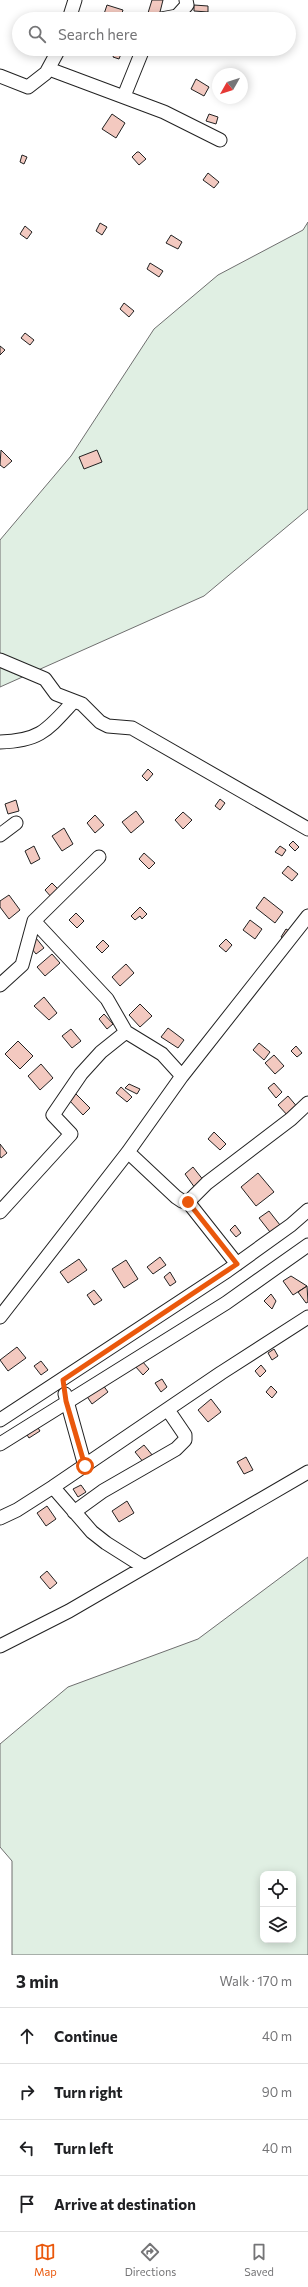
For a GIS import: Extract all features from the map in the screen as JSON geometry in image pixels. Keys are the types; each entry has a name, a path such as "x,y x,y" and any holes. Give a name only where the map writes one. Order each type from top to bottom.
{"street":[{"path":"71,12 75,0"},
{"path":"181,12 187,6 186,0"},
{"path":"0,76 28,87 35,84 49,69 56,56"},
{"path":"124,96 140,56"},
{"path":"49,69 164,112 220,140"},
{"path":"0,660 45,679 56,694 82,704 100,722 108,726 132,728 308,829"},
{"path":"0,742 22,742 46,731 74,701"},
{"path":"0,835 16,823"},
{"path":"0,986 22,964 34,921 100,857"},
{"path":"0,1317 128,1152 182,1076 308,916"},
{"path":"34,921 107,999 126,1032 162,1054 182,1076"},
{"path":"1,1209 71,1134 53,1115 72,1085 101,1052 126,1032"},
{"path":"128,1152 176,1197 182,1202 188,1202 207,1183 291,1119 308,1103"},
{"path":"188,1202 237,1264"},
{"path":"0,1420 63,1380 237,1264 308,1210"},
{"path":"0,1444 66,1401 226,1304 308,1245"},
{"path":"0,1518 17,1510 53,1487 168,1410 221,1372 308,1317"},
{"path":"63,1380 66,1401 85,1466"},
{"path":"74,1512 103,1491 176,1449 185,1440 185,1435 168,1410"},
{"path":"0,1646 69,1611 308,1472"},
{"path":"53,1487 74,1512 106,1544 144,1567"}],"green space":[{"path":"308,222 308,509 204,596 0,687 0,540 71,456 154,329 218,275 303,230"},
{"path":"308,1557 308,1955 12,1955 12,1861 0,1847 0,1744 68,1687 198,1639"}],"building":[{"path":"152,0 163,0 160,12 148,12"},
{"path":"107,5 123,10 122,12 105,12"},
{"path":"194,5 208,6 208,12 194,11"},
{"path":"113,56 120,56 119,59"},
{"path":"196,79 209,87 204,96 191,89"},
{"path":"112,114 125,123 116,138 102,129"},
{"path":"209,114 218,117 216,124 206,121"},
{"path":"139,152 146,159 139,165 132,157"},
{"path":"22,155 27,157 24,164 20,162"},
{"path":"208,173 219,182 214,188 203,180"},
{"path":"100,223 107,227 102,235 96,231"},
{"path":"25,226 32,232 27,239 20,234"},
{"path":"171,235 182,242 178,249 166,243"},
{"path":"150,263 163,271 159,277 147,269"},
{"path":"124,303 134,311 129,317 120,309"},
{"path":"25,333 34,340 30,345 21,338"},
{"path":"0,346 5,350 0,355"},
{"path":"1,450 12,461 4,468 0,465"},
{"path":"97,450 102,462 84,469 79,457"},
{"path":"148,769 153,774 147,781 142,776"},
{"path":"220,799 225,803 220,810 215,806"},
{"path":"16,800 19,811 8,814 5,804"},
{"path":"136,811 144,822 131,833 122,822"},
{"path":"183,812 192,820 183,829 175,820"},
{"path":"95,815 104,825 95,833 87,823"},
{"path":"64,828 73,844 62,851 52,836"},
{"path":"293,841 299,847 295,851 289,845"},
{"path":"34,846 40,859 31,864 25,851"},
{"path":"280,846 286,850 282,856 275,852"},
{"path":"144,853 155,863 149,869 139,859"},
{"path":"288,866 298,874 292,881 282,873"},
{"path":"52,883 60,891 52,898 45,890"},
{"path":"9,895 20,910 9,919 0,907 0,901"},
{"path":"264,897 283,912 275,923 256,908"},
{"path":"140,907 147,914 142,919 140,916 135,920 131,916"},
{"path":"76,913 84,921 77,928 69,920"},
{"path":"250,920 262,929 255,939 243,930"},
{"path":"286,929 291,932 285,940 281,937"},
{"path":"36,938 44,948 36,954 28,944"},
{"path":"226,939 232,945 226,952 219,946"},
{"path":"103,940 109,946 102,953 96,947"},
{"path":"52,954 60,963 45,976 37,967"},
{"path":"126,964 134,973 120,986 112,977"},
{"path":"44,997 57,1013 49,1020 34,1006"},
{"path":"140,1004 152,1016 140,1027 129,1015"},
{"path":"104,1014 113,1024 107,1029 99,1019"},
{"path":"168,1028 184,1040 178,1048 161,1037"},
{"path":"71,1029 81,1041 72,1048 62,1036"},
{"path":"18,1041 33,1056 20,1069 5,1054"},
{"path":"259,1043 270,1052 264,1060 253,1050"},
{"path":"296,1046 302,1053 297,1057 291,1051"},
{"path":"274,1055 284,1066 275,1074 265,1063"},
{"path":"41,1064 53,1078 40,1090 28,1076"},
{"path":"274,1083 282,1092 276,1098 268,1088"},
{"path":"129,1084 140,1089 137,1094 125,1088"},
{"path":"121,1087 132,1097 127,1102 116,1093"},
{"path":"76,1094 90,1108 83,1115 69,1100"},
{"path":"288,1096 299,1109 289,1117 278,1105"},
{"path":"214,1132 226,1144 220,1150 208,1139"},
{"path":"0,1144 7,1153 1,1158 0,1156"},
{"path":"193,1167 204,1181 195,1188 185,1174"},
{"path":"258,1173 274,1192 256,1206 241,1187"},
{"path":"269,1211 280,1225 270,1232 259,1218"},
{"path":"235,1225 241,1233 236,1237 230,1230"},
{"path":"160,1257 166,1265 153,1274 147,1267"},
{"path":"79,1259 87,1270 68,1283 60,1272"},
{"path":"126,1260 138,1279 124,1288 112,1269"},
{"path":"170,1272 176,1282 170,1286 164,1277"},
{"path":"291,1276 307,1286 293,1295 283,1281"},
{"path":"307,1286 308,1302 306,1303 298,1292"},
{"path":"94,1290 102,1300 94,1305 87,1295"},
{"path":"271,1294 276,1301 272,1309 264,1301"},
{"path":"17,1347 26,1358 8,1371 0,1360"},
{"path":"274,1349 278,1356 272,1360 268,1353"},
{"path":"41,1361 48,1370 41,1375 34,1366"},
{"path":"142,1361 149,1369 143,1375 135,1366"},
{"path":"261,1365 266,1371 260,1377 255,1371"},
{"path":"162,1379 167,1387 161,1392 155,1383"},
{"path":"100,1381 108,1392 92,1404 84,1392"},
{"path":"271,1386 277,1392 272,1398 266,1392"},
{"path":"211,1399 221,1412 208,1422 198,1410"},
{"path":"31,1417 40,1431 29,1438 20,1424"},
{"path":"144,1445 153,1456 144,1463 135,1452"},
{"path":"246,1457 253,1470 244,1474 237,1462"},
{"path":"81,1485 86,1492 78,1497 73,1489"},
{"path":"127,1501 134,1513 119,1522 112,1511"},
{"path":"47,1506 56,1519 46,1526 37,1513"},
{"path":"47,1571 57,1583 50,1589 40,1577"}],"route":[{"path":"85,1466 66,1401 63,1380 237,1264 188,1202"}]}
